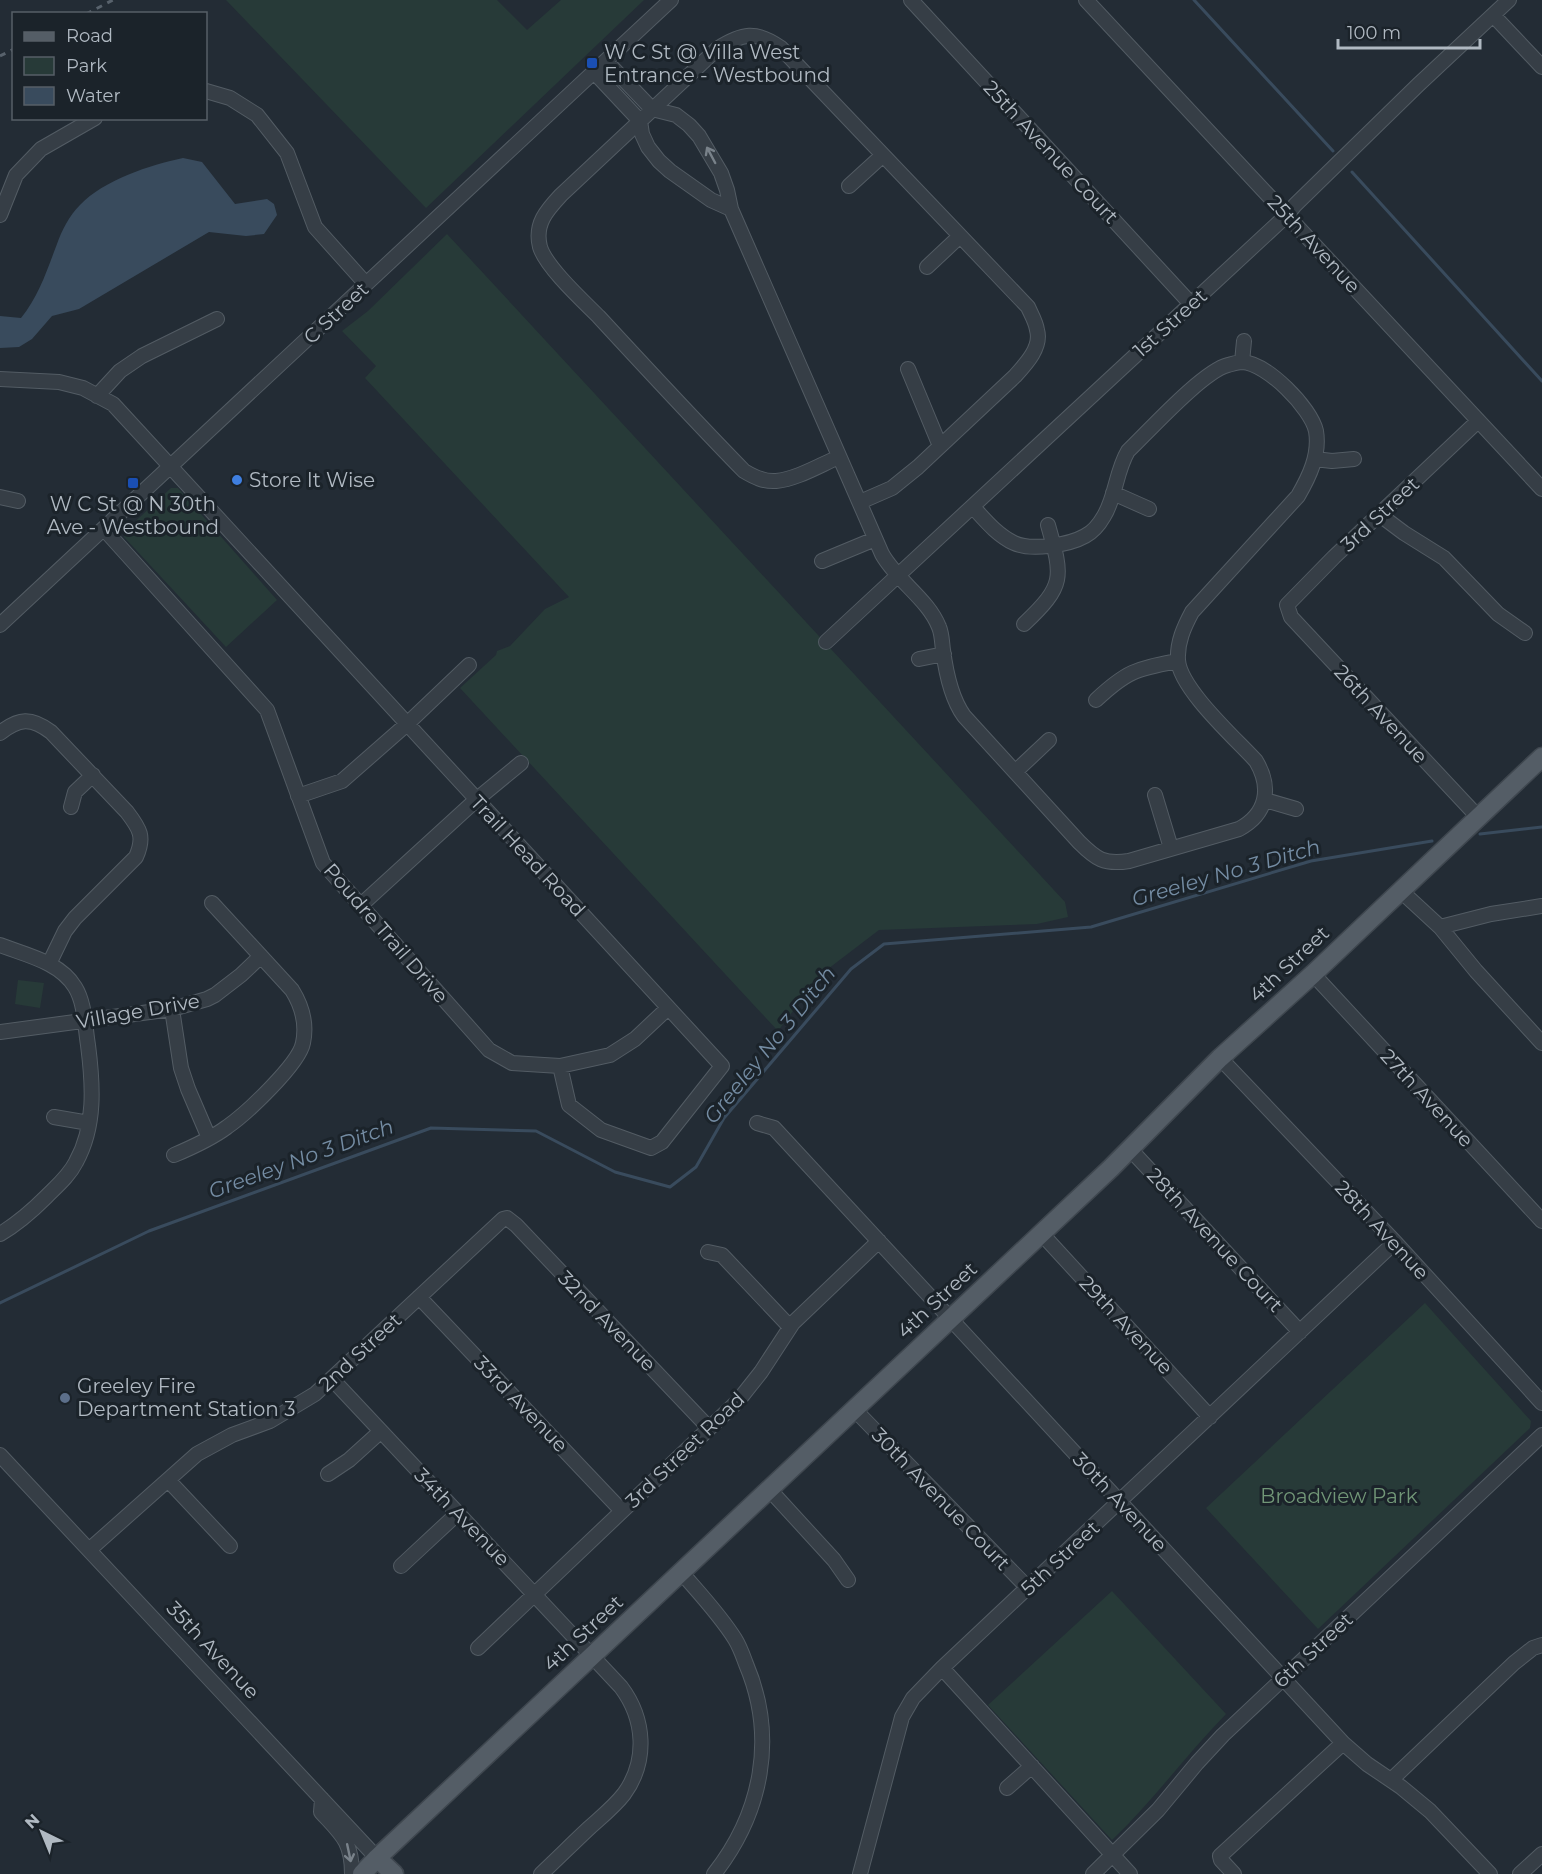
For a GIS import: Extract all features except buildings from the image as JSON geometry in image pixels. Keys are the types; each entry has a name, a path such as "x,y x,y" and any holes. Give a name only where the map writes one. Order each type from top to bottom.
{"main road":[{"name":"4th Street","path":"362,1874 1130,1149 1220,1058 1313,974 1542,757"},
{"name":"35th Avenue","path":"377,1858 394,1874"}],"street":[{"name":"C Street","path":"0,625 671,0"},
{"name":"25th Avenue Court","path":"911,0 1191,304"},
{"name":"25th Avenue","path":"1086,0 1542,489"},
{"name":"1st Street","path":"826,642 1287,215 1368,134 1509,0"},
{"path":"1493,15 1542,67"},
{"path":"839,457 799,474 775,481 758,479 744,471 547,261 541,251 539,228 544,214 561,195 717,49 743,36 759,35 782,48 1028,307 1038,333 1029,361 1015,376 892,488 860,502"},
{"path":"606,61 652,108 676,115 689,125 706,146 725,183 731,209 790,339 875,539 886,561 933,614 940,630 952,695 958,707 1079,842 1103,861 1110,863 1129,861 1244,826 1256,817 1265,800 1265,779 1256,761 1191,689 1180,670 1179,644 1192,612 1298,496 1315,459 1316,434 1309,414 1273,375 1263,369 1242,362 1226,365 1207,376 1128,451 1122,462 1105,515 1092,531 1069,543 1023,546 1000,536 973,507"},
{"path":"594,72 640,121 642,134 648,147 670,171 711,200 731,209"},
{"path":"207,91 230,98 257,115 287,153 315,227 366,284"},
{"path":"0,215 16,175 41,149 92,120"},
{"path":"849,186 883,155"},
{"path":"927,267 960,236"},
{"path":"97,396 120,371 142,356 218,319"},
{"path":"1242,362 1244,341"},
{"path":"908,369 940,446"},
{"name":"Trail Head Road","path":"0,379 58,382 83,388 112,404 722,1066 662,1142 651,1148 601,1130 569,1105 560,1066"},
{"name":"3rd Street","path":"1288,609 1287,605 1297,593 1478,421"},
{"path":"1315,459 1332,461 1354,459"},
{"path":"1113,493 1149,509"},
{"path":"0,497 18,501"},
{"path":"1380,515 1444,558 1498,614 1525,633"},
{"path":"1024,624 1052,594 1058,580 1054,544 1048,525"},
{"name":"Poudre Trail Drive","path":"104,529 267,710 323,863 489,1050 512,1063 560,1066 610,1055 635,1039 668,1008"},
{"path":"822,561 875,539"},
{"name":"26th Avenue","path":"1288,609 1290,618 1478,817"},
{"path":"919,659 944,654"},
{"path":"1096,700 1119,679 1136,670 1178,661"},
{"path":"298,796 342,781 469,665"},
{"path":"0,733 16,723 28,721 42,725 93,775 136,824 141,835 141,846 136,857 75,918 65,931 49,964"},
{"path":"1015,772 1049,740"},
{"path":"361,905 476,800 522,763"},
{"path":"71,807 75,792 93,775"},
{"path":"1155,795 1171,848"},
{"path":"1265,800 1296,809"},
{"path":"1401,891 1440,927 1476,971 1542,1042"},
{"path":"174,1155 192,1148 228,1126 292,1065 300,1052 304,1039 305,1022 300,1004 292,990 212,903"},
{"path":"1440,927 1491,914 1542,906"},
{"path":"0,945 49,964 65,975 75,987 85,1022 92,1101 86,1139 76,1162 65,1179 28,1214 0,1234"},
{"name":"Village Drive","path":"0,1032 172,1009 215,995 261,956"},
{"name":"27th Avenue","path":"1313,974 1542,1221"},
{"path":"172,1009 181,1068 208,1138"},
{"name":"28th Avenue","path":"1220,1058 1395,1242 1542,1403"},
{"path":"54,1117 89,1123"},
{"name":"30th Avenue","path":"758,1123 774,1128 1342,1743 1430,1811 1490,1874"},
{"name":"28th Avenue Court","path":"1130,1149 1300,1332"},
{"name":"2nd Street","path":"89,1550 197,1454 232,1435 270,1421 315,1394 503,1218"},
{"name":"32nd Avenue","path":"503,1218 507,1218 516,1225 709,1428"},
{"name":"29th Avenue","path":"1041,1233 1210,1417"},
{"name":"3rd Street Road","path":"478,1648 738,1401 761,1372 790,1327 879,1241"},
{"name":"5th Street","path":"860,1874 902,1717 913,1698 942,1668 1395,1242"},
{"path":"708,1252 722,1255 790,1327"},
{"name":"33rd Avenue","path":"419,1297 622,1511"},
{"name":"34th Avenue","path":"332,1379 621,1687 635,1711 641,1736 641,1747 634,1777 618,1801 541,1874"},
{"name":"30th Avenue Court","path":"854,1409 1028,1588"},
{"path":"328,1474 349,1460 380,1432"},
{"name":"6th Street","path":"1093,1874 1158,1810 1223,1735 1542,1435"},
{"name":"35th Avenue","path":"0,1455 377,1858"},
{"path":"168,1480 230,1546"},
{"path":"769,1489 834,1560 848,1580"},
{"path":"401,1566 458,1513"},
{"path":"681,1572 717,1612 736,1642 754,1682 758,1698 762,1739 758,1785 743,1828 728,1856 714,1874"},
{"path":"1391,1780 1514,1663 1533,1648 1542,1645"},
{"path":"942,1668 1130,1874"},
{"path":"1234,1874 1220,1856 1342,1743"},
{"path":"1007,1788 1032,1766"},
{"path":"322,1799 321,1812 345,1838 349,1846 352,1874"},
{"path":"1520,1874 1542,1854"}],"green space":[{"path":"226,0 497,0 527,30 561,0 644,0 426,208"},
{"path":"447,234 1065,902 1068,917 1037,924 879,930 820,975 778,1031 460,688 496,655 497,651 510,646 545,609 569,597 365,378 376,366 342,331 368,311"},
{"path":"171,488 178,488 277,600 226,647 124,537 125,531"},
{"path":"18,980 44,983 40,1008 15,1004"},
{"name":"Broadview Park","path":"1425,1303 1531,1421 1530,1428 1318,1629 1206,1508"},
{"path":"1112,1591 1226,1714 1112,1840 988,1705"}],"water":[{"path":"183,158 202,162 235,204 267,199 274,204 277,215 264,234 246,236 209,232 79,309 52,316 32,339 19,347 0,348 0,316 21,318 27,310 42,282 64,228 80,205 114,181 142,169"}],"waterway":[{"path":"1194,0 1333,151"},
{"path":"1352,172 1542,381"},
{"name":"Greeley No 3 Ditch","path":"1480,834 1542,827"},
{"name":"Greeley No 3 Ditch","path":"0,1303 149,1231 431,1128 536,1131 615,1172 670,1187 696,1167 724,1118 851,969 884,944 1091,927 1311,861 1432,841"}],"railway":[{"path":"90,12 113,0"},
{"path":"0,56 12,50"}],"place":[{"name":"W C St @ Villa West Entrance - Westbound","path":"592,63"},
{"name":"Store It Wise","path":"237,480"},
{"name":"W C St @ N 30th Ave - Westbound","path":"133,483"},
{"name":"Greeley Fire Department Station 3","path":"65,1398"}]}
